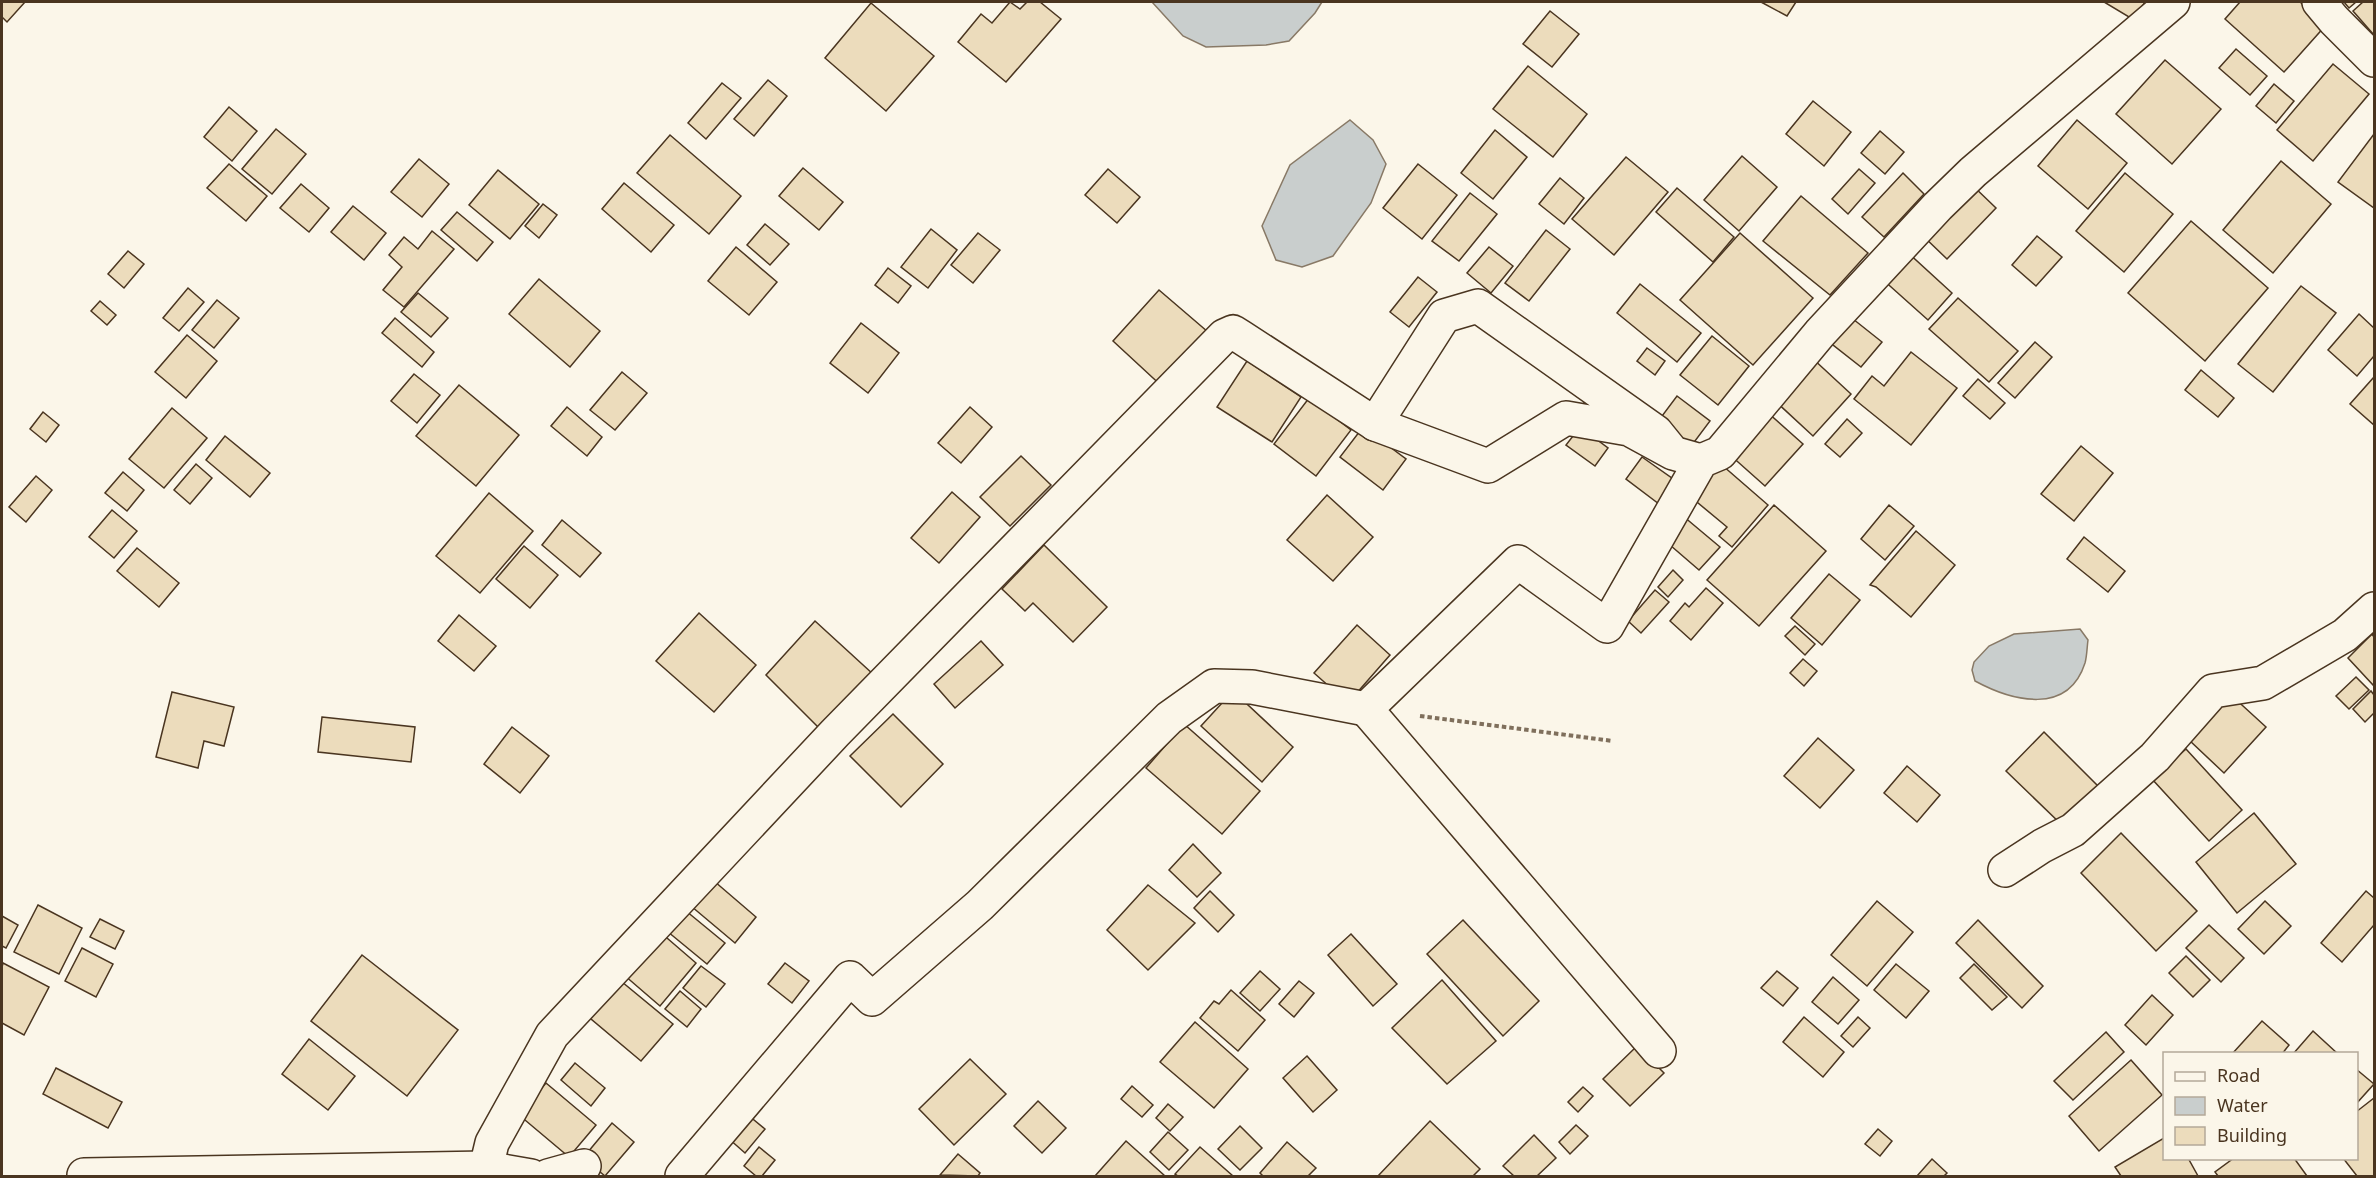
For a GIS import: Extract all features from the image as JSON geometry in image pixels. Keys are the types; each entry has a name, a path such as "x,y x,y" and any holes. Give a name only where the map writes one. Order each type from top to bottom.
{"street":[{"path":"486,1168 492,1143 552,1035 835,733 1224,336 1233,332 1375,424 1488,466 1566,418 1629,429 1687,457 1720,453 1820,333 1938,206 1973,172 2173,2"},
{"path":"2319,2 2374,60"},
{"path":"1375,424 1444,316 1478,306 1608,396 1687,457"},
{"path":"1366,709 1518,562 1607,626 1687,457"},
{"path":"2005,870 2042,846 2073,830 2155,757 2212,691 2262,683 2345,635 2374,609"},
{"path":"682,1176 850,978 872,999 980,904 1170,718 1214,686 1252,687 1366,709 1659,1051"},
{"path":"548,1176 584,1166"},
{"path":"84,1174 486,1168 531,1176"}],"path":[{"path":"1366,709 1613,741"}],"water":[{"path":"1152,2 1322,2 1289,41 1266,45 1206,47 1183,36"},
{"path":"1350,120 1373,140 1386,164 1371,203 1333,256 1302,267 1276,260 1262,226 1290,165"},
{"path":"2080,629 2088,640 2086,660 2077,680 2066,691 2052,697 2022,698 2005,694 1975,681 1972,670 1974,662 1989,646 2014,634"}],"building":[{"path":"2,2 25,2 7,22 2,17"},
{"path":"1010,2 1020,9 1027,2 1040,2 1061,19 1006,82 958,42 981,14 992,23"},
{"path":"1761,2 1796,2 1787,16"},
{"path":"2104,2 2145,2 2134,20"},
{"path":"2240,2 2300,2 2326,25 2284,72 2225,19"},
{"path":"2344,2 2356,2 2349,8"},
{"path":"2363,2 2374,2 2374,35 2353,11"},
{"path":"871,3 934,56 886,111 825,58"},
{"path":"1550,11 1579,34 1552,67 1523,44"},
{"path":"2236,49 2267,76 2250,95 2219,68"},
{"path":"2165,60 2221,109 2172,164 2116,114"},
{"path":"2333,64 2369,94 2313,161 2277,130"},
{"path":"1528,66 1587,114 1553,157 1493,109"},
{"path":"768,80 787,96 754,136 734,119"},
{"path":"722,83 741,98 706,139 688,123"},
{"path":"2274,84 2294,101 2276,123 2256,106"},
{"path":"1813,101 1851,132 1824,166 1786,134"},
{"path":"229,107 257,131 232,161 204,137"},
{"path":"2077,120 2127,163 2088,209 2038,166"},
{"path":"276,129 306,154 272,194 242,169"},
{"path":"1495,130 1527,157 1493,199 1461,173"},
{"path":"1880,131 1904,152 1885,174 1861,153"},
{"path":"2374,134 2374,208 2338,182"},
{"path":"670,135 741,196 709,234 637,173"},
{"path":"1742,156 1777,187 1739,231 1704,200"},
{"path":"1626,157 1668,192 1614,255 1572,219"},
{"path":"419,159 449,184 422,217 391,192"},
{"path":"2281,161 2331,204 2273,273 2223,230"},
{"path":"229,164 267,196 246,221 207,188"},
{"path":"1418,164 1457,195 1422,239 1383,208"},
{"path":"803,168 843,202 819,230 779,196"},
{"path":"1108,169 1140,197 1117,223 1085,195"},
{"path":"1859,169 1875,183 1848,214 1832,199"},
{"path":"498,170 539,204 510,239 469,205"},
{"path":"1903,173 1924,194 1884,237 1862,217"},
{"path":"2125,173 2173,214 2124,272 2076,231"},
{"path":"1560,178 1584,198 1564,224 1539,204"},
{"path":"624,183 674,225 651,252 602,209"},
{"path":"1970,183 1996,208 1947,259 1921,234"},
{"path":"301,184 329,208 309,232 280,208"},
{"path":"1677,188 1734,237 1713,262 1656,212"},
{"path":"1470,193 1497,214 1459,261 1432,241"},
{"path":"1801,196 1868,253 1830,295 1763,241"},
{"path":"543,204 557,215 539,238 525,226"},
{"path":"353,206 386,233 364,260 331,232"},
{"path":"457,212 493,242 477,261 441,230"},
{"path":"2191,221 2268,288 2205,361 2128,293"},
{"path":"765,224 789,244 770,265 747,245"},
{"path":"931,229 957,250 928,288 901,267"},
{"path":"1546,230 1570,249 1529,301 1505,283"},
{"path":"432,231 454,249 404,307 383,290 402,267 389,255 404,237 418,249"},
{"path":"978,233 1000,250 973,283 951,265"},
{"path":"1740,233 1813,298 1753,365 1680,300"},
{"path":"2037,236 2062,257 2036,286 2012,265"},
{"path":"736,247 777,282 749,315 708,281"},
{"path":"1489,247 1513,266 1491,293 1467,273"},
{"path":"1905,250 1952,293 1928,320 1881,278"},
{"path":"128,251 144,264 124,288 108,274"},
{"path":"888,268 911,286 898,303 875,285"},
{"path":"1418,277 1437,292 1409,327 1390,312"},
{"path":"539,279 600,331 570,367 509,314"},
{"path":"1640,284 1701,333 1677,362 1617,313"},
{"path":"2301,286 2336,313 2273,392 2238,364"},
{"path":"188,288 204,302 179,331 163,318"},
{"path":"1159,290 1215,338 1166,390 1113,341"},
{"path":"418,293 448,318 431,337 401,312"},
{"path":"1958,298 2018,351 1989,382 1929,329"},
{"path":"217,300 239,318 214,348 192,330"},
{"path":"100,301 116,315 107,325 91,311"},
{"path":"2359,314 2374,328 2374,356 2357,376 2328,350"},
{"path":"1848,315 1882,342 1861,367 1828,341"},
{"path":"395,318 434,352 422,367 382,333"},
{"path":"861,323 899,353 868,393 830,363"},
{"path":"187,335 217,361 186,398 155,372"},
{"path":"1712,336 1749,366 1718,405 1680,375"},
{"path":"2035,342 2052,357 2015,398 1998,383"},
{"path":"1647,348 1665,361 1655,375 1637,361"},
{"path":"1911,352 1957,388 1911,445 1854,399 1872,376 1884,386"},
{"path":"1811,357 1851,394 1813,436 1773,399"},
{"path":"1247,361 1301,397 1272,442 1217,407"},
{"path":"2201,370 2234,398 2218,417 2185,390"},
{"path":"622,372 647,393 615,430 590,410"},
{"path":"414,374 440,395 417,423 391,401"},
{"path":"2374,377 2374,425 2350,404"},
{"path":"1978,379 2005,403 1990,419 1963,396"},
{"path":"459,385 519,435 476,486 416,436"},
{"path":"1677,396 1710,421 1692,445 1659,420"},
{"path":"1309,398 1351,430 1316,476 1274,444"},
{"path":"567,407 602,437 587,456 551,426"},
{"path":"970,407 992,427 961,463 938,443"},
{"path":"172,408 207,438 164,488 129,459"},
{"path":"1766,411 1803,444 1765,486 1729,454"},
{"path":"43,412 59,425 46,442 30,429"},
{"path":"1847,419 1862,433 1840,457 1825,444"},
{"path":"1363,427 1406,459 1383,490 1340,457"},
{"path":"1580,427 1608,448 1595,466 1566,445"},
{"path":"225,436 270,473 250,497 206,460"},
{"path":"2081,446 2113,473 2074,521 2041,494"},
{"path":"1021,456 1051,485 1010,526 980,497"},
{"path":"1642,457 1676,481 1659,504 1626,479"},
{"path":"1715,459 1768,505 1732,547 1719,536 1727,527 1686,493"},
{"path":"196,464 212,478 190,504 174,490"},
{"path":"123,472 144,490 127,511 105,493"},
{"path":"36,476 52,490 26,522 9,507"},
{"path":"952,492 980,517 939,563 911,538"},
{"path":"489,493 533,531 480,593 436,556"},
{"path":"1327,495 1373,537 1333,581 1287,540"},
{"path":"1774,505 1826,551 1759,626 1707,580"},
{"path":"1889,505 1914,526 1885,560 1861,539"},
{"path":"112,510 137,531 114,558 89,537"},
{"path":"1683,516 1720,547 1699,570 1663,539"},
{"path":"562,520 601,553 580,577 542,545"},
{"path":"1916,531 1955,565 1911,617 1876,587 1870,585"},
{"path":"2084,537 2125,571 2108,592 2067,559"},
{"path":"1044,545 1107,607 1073,642 1033,603 1025,611 1002,589"},
{"path":"524,546 558,575 530,608 496,579"},
{"path":"137,548 179,583 159,607 117,571"},
{"path":"1673,570 1683,580 1668,597 1658,587"},
{"path":"1829,574 1860,600 1822,645 1791,618"},
{"path":"1706,588 1723,603 1691,640 1670,621 1685,603 1689,607"},
{"path":"1655,590 1669,602 1641,633 1628,621"},
{"path":"699,613 756,665 714,712 656,661"},
{"path":"459,615 496,646 474,671 438,641"},
{"path":"815,621 874,675 820,729 766,675"},
{"path":"1357,625 1390,655 1348,703 1314,673"},
{"path":"1795,626 1815,644 1805,655 1785,636"},
{"path":"2372,634 2374,637 2374,686 2348,658"},
{"path":"981,641 1003,665 955,708 934,684"},
{"path":"1803,659 1817,671 1804,686 1790,673"},
{"path":"2356,677 2369,690 2349,709 2336,696"},
{"path":"1233,691 1293,747 1262,782 1201,726"},
{"path":"2371,691 2374,695 2374,713 2365,722 2353,709"},
{"path":"172,692 234,707 224,746 204,741 198,768 156,757"},
{"path":"2231,695 2266,727 2224,773 2189,740"},
{"path":"893,714 943,764 901,807 850,756"},
{"path":"322,717 415,727 411,762 318,752"},
{"path":"1184,724 1260,791 1222,834 1146,768"},
{"path":"512,727 549,756 520,793 484,764"},
{"path":"2044,732 2102,790 2065,828 2006,771"},
{"path":"1818,738 1854,770 1820,808 1784,776"},
{"path":"2186,749 2242,810 2209,841 2152,779"},
{"path":"1907,766 1940,795 1917,822 1884,793"},
{"path":"2254,813 2296,864 2237,913 2196,862"},
{"path":"2121,833 2197,911 2156,951 2081,873"},
{"path":"1193,844 1221,873 1197,897 1169,870"},
{"path":"707,875 756,917 735,943 685,901"},
{"path":"1148,885 1195,923 1148,970 1107,930"},
{"path":"1210,891 1234,915 1218,932 1194,908"},
{"path":"2366,891 2374,898 2374,925 2342,962 2321,943"},
{"path":"1877,901 1913,932 1867,986 1831,955"},
{"path":"2265,901 2291,926 2264,954 2238,929"},
{"path":"38,905 82,928 59,974 14,952"},
{"path":"680,906 725,943 707,964 662,927"},
{"path":"2,916 18,925 6,948 2,946"},
{"path":"100,919 124,931 115,949 90,937"},
{"path":"1463,920 1539,1001 1503,1036 1427,954"},
{"path":"1978,920 2043,986 2022,1008 1956,943"},
{"path":"2209,925 2244,958 2221,982 2186,948"},
{"path":"660,932 696,963 660,1006 624,975"},
{"path":"1351,934 1397,984 1373,1006 1328,955"},
{"path":"82,948 113,964 96,997 65,981"},
{"path":"362,955 458,1030 407,1096 311,1021"},
{"path":"2186,956 2210,980 2193,997 2169,973"},
{"path":"3,963 49,987 24,1035 2,1023"},
{"path":"785,963 809,981 792,1003 768,984"},
{"path":"1896,964 1929,991 1906,1018 1874,990"},
{"path":"1974,964 2007,997 1992,1010 1960,978"},
{"path":"701,966 725,984 706,1007 683,988"},
{"path":"1260,971 1280,989 1260,1011 1240,993"},
{"path":"1777,971 1798,988 1783,1006 1761,988"},
{"path":"616,977 673,1024 641,1061 585,1014"},
{"path":"1833,977 1859,1000 1838,1024 1812,1002"},
{"path":"1442,980 1496,1041 1447,1084 1392,1028"},
{"path":"1299,981 1314,993 1294,1017 1279,1004"},
{"path":"1231,990 1265,1020 1238,1051 1200,1018 1214,1001 1219,1004"},
{"path":"680,991 701,1009 687,1027 665,1009"},
{"path":"2152,995 2173,1015 2146,1045 2125,1025"},
{"path":"1804,1017 1844,1052 1823,1077 1783,1042"},
{"path":"1858,1017 1870,1028 1853,1047 1841,1036"},
{"path":"2262,1021 2289,1045 2284,1052 2234,1052"},
{"path":"1195,1022 1248,1069 1214,1108 1160,1062"},
{"path":"2313,1031 2336,1052 2295,1052"},
{"path":"2106,1032 2124,1052 2073,1100 2054,1081"},
{"path":"309,1039 355,1076 328,1110 282,1074"},
{"path":"1637,1046 1664,1073 1630,1106 1603,1079"},
{"path":"1307,1056 1337,1090 1313,1112 1283,1078"},
{"path":"970,1059 1006,1094 954,1145 919,1109"},
{"path":"2131,1060 2162,1095 2099,1151 2069,1116"},
{"path":"575,1063 605,1088 591,1106 561,1080"},
{"path":"56,1068 122,1102 108,1128 43,1094"},
{"path":"2358,1071 2374,1084 2358,1102"},
{"path":"546,1083 596,1125 569,1157 519,1115"},
{"path":"1132,1086 1153,1105 1142,1117 1121,1099"},
{"path":"1583,1087 1593,1096 1578,1112 1568,1102"},
{"path":"2374,1098 2374,1176 2357,1176 2345,1160 2358,1160 2358,1110"},
{"path":"1038,1101 1066,1128 1042,1153 1014,1126"},
{"path":"1168,1104 1183,1117 1170,1131 1156,1118"},
{"path":"748,1115 765,1129 745,1153 728,1138"},
{"path":"1430,1121 1480,1169 1473,1176 1378,1176"},
{"path":"612,1123 634,1142 605,1176 583,1158"},
{"path":"1576,1125 1588,1136 1570,1154 1559,1142"},
{"path":"1240,1126 1262,1148 1240,1170 1218,1149"},
{"path":"1878,1129 1892,1141 1880,1156 1865,1144"},
{"path":"1168,1132 1188,1150 1169,1170 1150,1152"},
{"path":"1534,1135 1556,1158 1537,1176 1514,1176 1503,1166"},
{"path":"2163,1139 2163,1160 2189,1160 2198,1176 2121,1176 2115,1167"},
{"path":"1126,1141 1165,1176 1095,1176"},
{"path":"1287,1142 1316,1168 1308,1176 1263,1176 1260,1173"},
{"path":"759,1147 775,1160 762,1176 756,1176 744,1166"},
{"path":"1200,1147 1233,1176 1178,1176 1175,1174"},
{"path":"958,1154 980,1173 978,1176 940,1175"},
{"path":"1932,1159 1947,1173 1944,1176 1917,1176"},
{"path":"2231,1160 2295,1160 2307,1176 2218,1176 2215,1172"}]}
